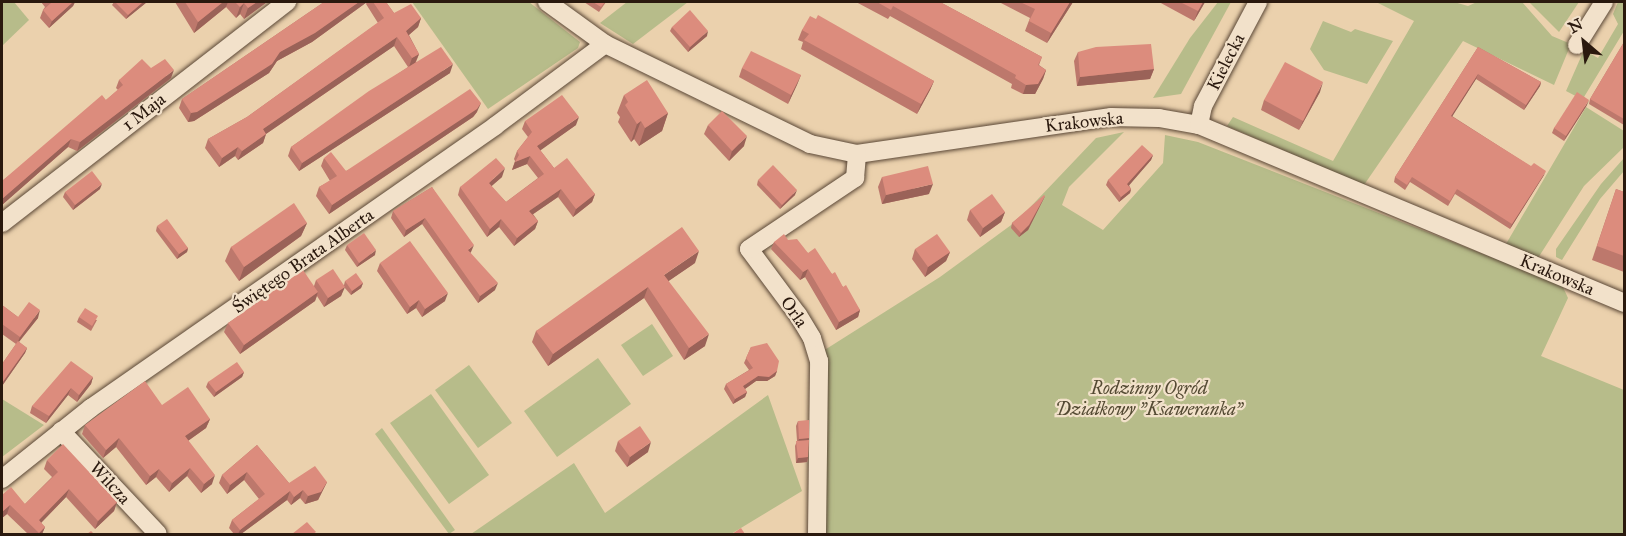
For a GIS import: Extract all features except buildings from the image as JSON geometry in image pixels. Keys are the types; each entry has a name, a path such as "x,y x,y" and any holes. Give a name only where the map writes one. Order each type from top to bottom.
{"street":[{"name":"1 Maja","path":"2,223 287,2"},
{"name":"Krakowska","path":"547,2 605,44 768,126 810,144 857,154 1111,117 1159,118 1198,125 1624,303"},
{"name":"Kielecka","path":"1198,125 1203,106 1258,2"},
{"path":"1577,45 1604,2"},
{"name":"Świętego Brata Alberta","path":"2,479 61,431 495,126 605,44"},
{"name":"Orla","path":"817,534 819,361 812,338 798,315 749,249 855,178 857,154"},
{"name":"Wilcza","path":"61,431 158,534"}],"green space":[{"path":"2,2 14,2 29,20 2,46"},
{"path":"412,2 529,2 580,42 578,48 488,109"},
{"path":"627,2 688,2 633,44 600,23"},
{"path":"1218,2 1231,2 1181,94 1153,98 1190,38"},
{"path":"1376,2 1454,2 1468,6 1477,2 1522,2 1552,36 1571,44 1554,85 1463,41 1364,185 1227,126 1233,117 1333,161 1414,21"},
{"path":"1529,2 1579,2 1559,32"},
{"path":"1618,2 1624,2 1624,31 1584,97 1589,103 1566,91 1584,50 1598,58 1618,24 1613,14"},
{"path":"1323,21 1351,32 1355,29 1393,41 1367,84 1324,70 1310,49"},
{"path":"1586,107 1624,131 1624,147 1584,186 1538,258 1506,244"},
{"name":"Rodzinny Ogród Działkowy \"Ksaweranka\"","path":"1124,132 1069,187 1062,205 1103,230 1163,163 1165,135 1198,142 1562,285 1568,298 1541,356 1624,390 1624,534 822,534 823,351 940,277 1018,220 1096,138"},
{"path":"1624,158 1624,171 1600,199 1562,260 1556,257 1556,249 1601,184"},
{"path":"652,324 673,356 643,376 621,345"},
{"path":"598,358 631,404 557,457 524,411"},
{"path":"469,365 512,423 478,448 435,390"},
{"path":"431,394 489,475 449,504 390,423"},
{"path":"768,395 802,491 731,534 471,534 574,463 605,513"},
{"path":"2,399 44,425 2,457"},
{"path":"382,428 455,530 449,534 375,434"}]}
